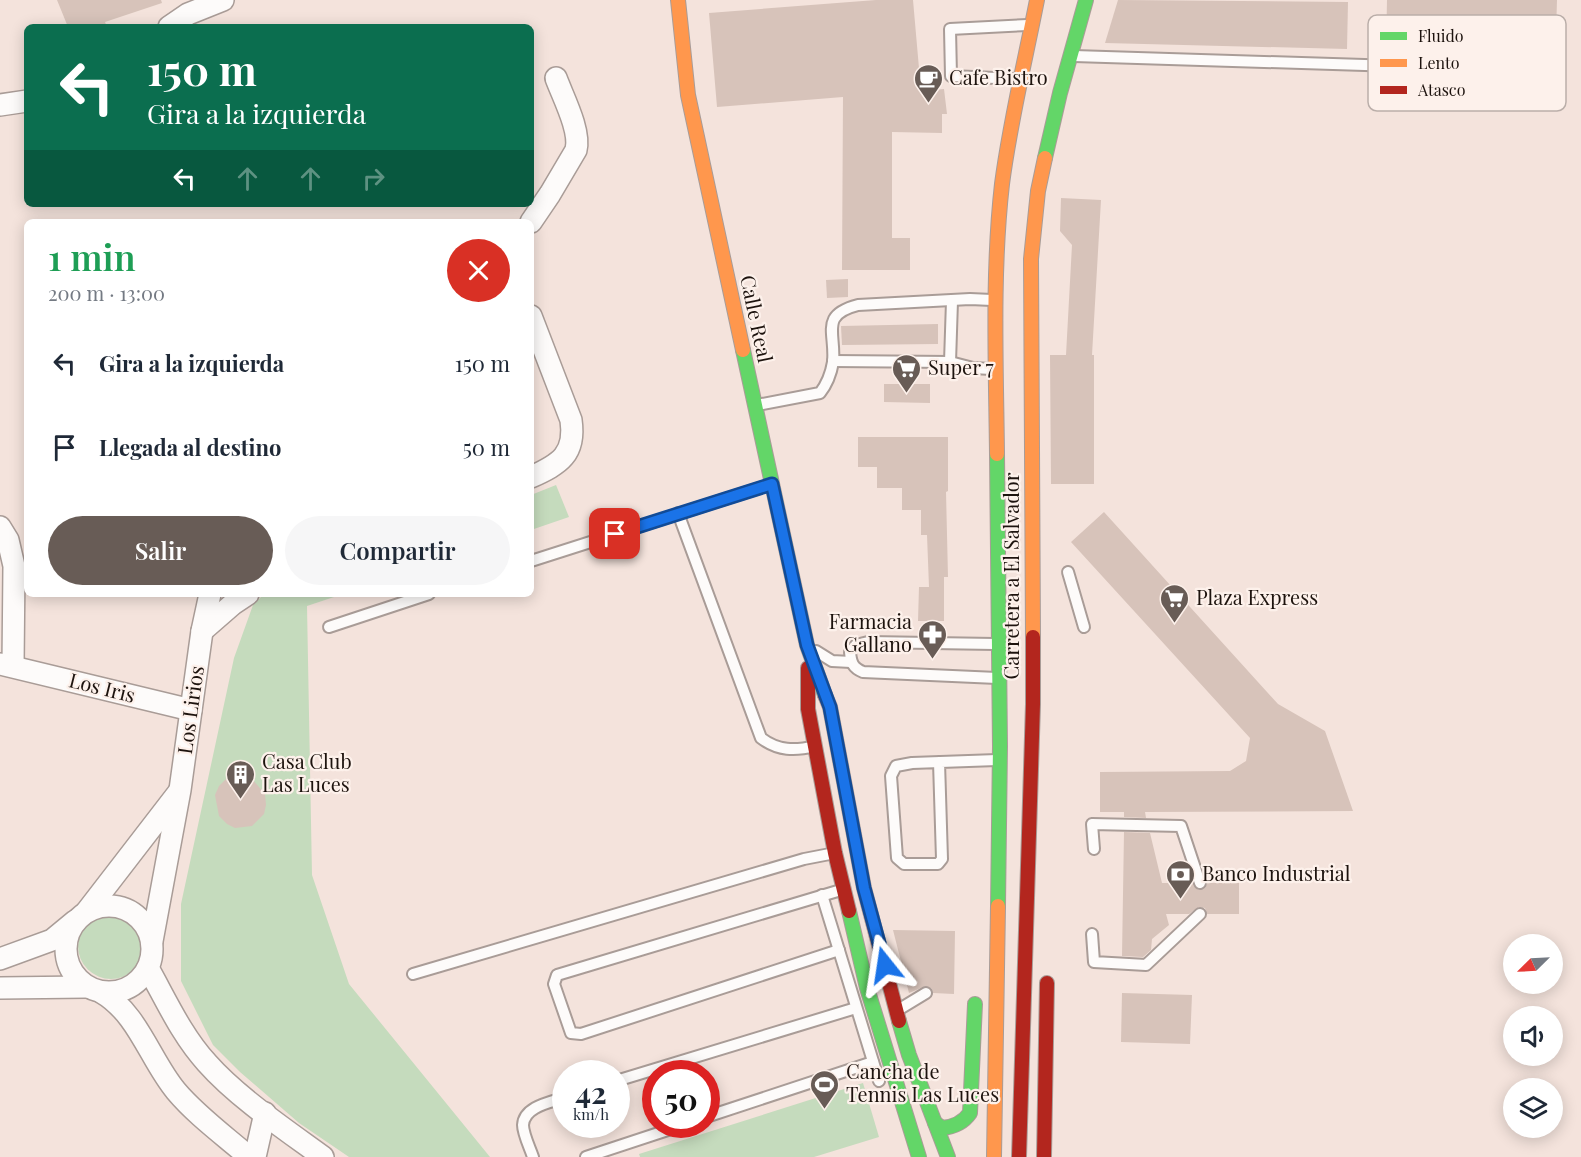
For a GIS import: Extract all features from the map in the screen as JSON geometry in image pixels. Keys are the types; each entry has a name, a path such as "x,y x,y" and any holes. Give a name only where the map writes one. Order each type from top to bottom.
{"main road":[{"name":"Calle Real","path":"678,0 688,95 807,645 830,707 864,888 879,930 909,1055 948,1157"},
{"name":"Carretera a El Salvador","path":"994,1157 999,753 995,300 1002,188 1010,124 1037,0"},
{"name":"Carretera a El Salvador","path":"1019,1157 1032,719 1030,259 1038,191 1070,56 1086,0"},
{"name":"Calle Real","path":"807,645 808,709 835,853 867,988 919,1157"},
{"path":"807,645 865,945 932,1157"},
{"path":"1032,719 1044,760"},
{"path":"985,849 999,753"},
{"path":"1044,1157 1046,967"},
{"path":"935,1123 942,1128 952,1127 966,1120 970,1113 975,992"}],"street":[{"path":"173,24 188,14 222,0"},
{"path":"533,219 576,150 578,142 556,78"},
{"path":"0,105 24,102"},
{"path":"534,324 571,420 573,434 570,448 560,461 550,469 534,476"},
{"name":"Los Iris","path":"0,527 8,540 14,566 6,665 191,710"},
{"name":"Los Lirios","path":"152,941 180,790 202,631 209,597"},
{"path":"202,631 244,597"},
{"name":"Los Lirios","path":"81,916 180,790"},
{"path":"0,959 52,940 81,916 100,906 114,905 127,909 147,928 152,941 152,955 148,968 140,980 129,988 115,992 94,989 0,988"},
{"path":"81,916 68,934 66,949 68,964 75,977 115,1000 126,1013 176,1091 249,1157"},
{"path":"148,968 174,1015 206,1063 223,1080 323,1157"},
{"path":"255,1157 265,1113"}],"lane":[{"path":"1020,79 951,76 950,29 1031,25"},
{"path":"1070,56 1368,65"},
{"path":"754,405 820,393 826,386 833,361 832,322 845,309 858,305 970,299 995,300"},
{"path":"950,362 952,300"},
{"path":"833,361 950,362 973,368 996,370"},
{"path":"534,560 772,484"},
{"path":"678,513 761,738 771,745 782,748 798,750 815,746"},
{"path":"1068,572 1084,627"},
{"path":"329,627 420,597"},
{"path":"998,644 868,642 856,645 850,652 851,662 855,669 863,672 999,678"},
{"path":"807,645 832,661 851,662"},
{"path":"939,762 942,859 938,864 904,864 897,858 891,776 896,766 999,753"},
{"path":"1094,849 1092,824 1181,826 1200,883"},
{"path":"413,974 804,860 835,853"},
{"path":"839,950 580,1034 571,1033 554,984 557,975 844,889"},
{"path":"822,895 879,1081"},
{"path":"1092,934 1094,962 1146,965 1200,914"},
{"path":"897,1011 926,993"},
{"path":"630,1077 856,1008"},
{"path":"720,1112 873,1062"},
{"path":"533,1157 523,1125 526,1116 536,1107 552,1102"},
{"path":"586,1157 644,1138"}],"green space":[{"path":"556,485 569,517 534,529 534,494"},
{"path":"261,597 334,597 307,606 312,875 349,984 490,1157 349,1157 299,1123 240,1072 213,1045 181,981 181,904 234,658 253,605"},
{"path":"111,913 124,916 134,923 141,933 144,946 141,959 134,969 124,976 111,979 98,976 88,969 81,959 78,946 81,933 88,923 98,916"},
{"name":"Cancha de Tennis Las Luces","path":"863,1083 879,1137 814,1157 640,1157 639,1154 689,1138 720,1138 720,1128"}],"building":[{"path":"57,0 161,0 162,3 105,22 106,24 67,24"},
{"path":"876,0 913,0 921,91 944,89 947,114 942,114 942,133 892,132 892,238 910,238 910,270 842,270 843,97 717,107 709,13"},
{"path":"1118,0 1348,2 1347,49 1105,43"},
{"path":"1387,0 1557,0 1557,15 1387,15"},
{"path":"1061,198 1101,200 1092,355 1094,355 1094,484 1051,484 1050,355 1066,355 1072,245 1060,231"},
{"path":"848,279 848,297 827,298 826,280"},
{"path":"938,324 938,344 842,345 841,326"},
{"name":"Super 7","path":"884,384 930,384 930,403 884,402"},
{"path":"858,437 948,437 948,491 946,492 948,577 944,577 944,621 918,621 919,587 929,587 927,535 921,535 921,510 902,510 902,488 877,488 877,467 858,467"},
{"name":"Plaza Express","path":"1104,512 1278,704 1325,731 1353,811 1145,812 1146,818 1124,817 1124,812 1100,812 1100,772 1230,771 1246,761 1250,738 1071,542"},
{"name":"Casa Club Las Luces","path":"245,775 253,780 265,794 266,805 264,814 252,826 235,828 219,816 215,795 219,786 226,779"},
{"name":"Banco Industrial","path":"1124,832 1150,833 1162,883 1192,883 1199,890 1205,888 1207,883 1239,883 1239,914 1207,914 1205,908 1199,907 1189,914 1166,914 1169,925 1152,939 1151,950 1143,957 1122,956"},
{"path":"893,930 955,931 954,994 933,993 932,989 926,986 909,993"},
{"path":"1122,993 1192,995 1190,1044 1121,1042"}],"traffic: fast":[{"path":"1045,158 1060,93 1086,0"},
{"path":"743,350 807,645 825,695"},
{"path":"997,454 1000,746 998,906"},
{"path":"849,911 867,988 919,1157"},
{"path":"935,1123 942,1128 950,1127 961,1122 970,1113 975,1004"},
{"path":"899,1021 909,1055 948,1157"}],"traffic: slow":[{"path":"678,0 688,95 743,350"},
{"path":"997,454 995,319 999,217 1009,138 1037,0"},
{"path":"1033,637 1031,259 1038,191 1045,158"},
{"path":"994,1157 998,906"}],"traffic: jam":[{"path":"1019,1157 1033,704 1033,637"},
{"path":"808,668 808,709 835,853 849,911"},
{"path":"825,695 830,707 864,888 899,1021"},
{"path":"1044,1157 1047,983"}],"place":[{"name":"Cafe Bistro","path":"928,104"},
{"name":"Super 7","path":"907,394"},
{"name":"Plaza Express","path":"1175,624"},
{"name":"Farmacia Gallano","path":"933,660"},
{"name":"Casa Club Las Luces","path":"241,800"},
{"name":"Banco Industrial","path":"1181,900"},
{"name":"Cancha de Tennis Las Luces","path":"825,1110"}],"route":[{"path":"615,534 772,484 807,645 830,707 864,888 885,965"}]}
